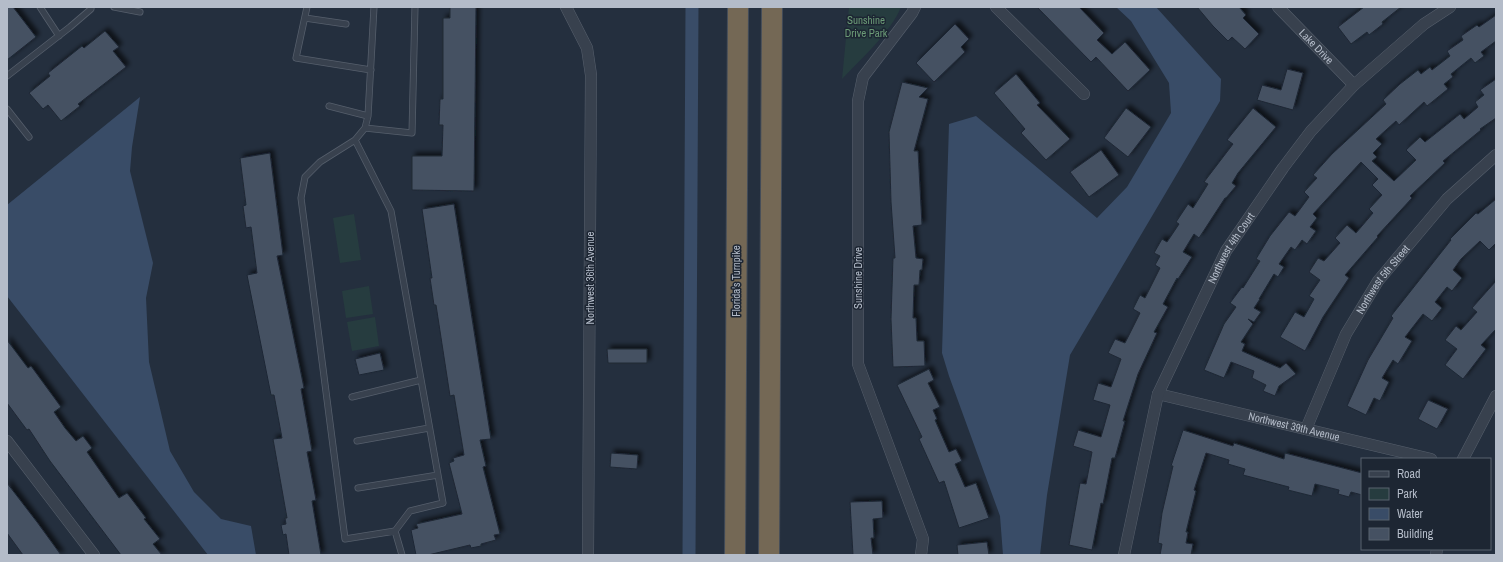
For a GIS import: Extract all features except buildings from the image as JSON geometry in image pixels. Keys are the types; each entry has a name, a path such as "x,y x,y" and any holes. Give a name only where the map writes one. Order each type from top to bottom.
{"highway":[{"name":"Florida's Turnpike","path":"735,555 738,7"},
{"path":"769,555 772,7"}],"street":[{"name":"Northwest 36th Avenue","path":"566,7 587,48 591,75 588,555"},
{"name":"Sunshine Drive","path":"915,7 863,78 858,101 858,364 923,539 920,555"},
{"path":"996,7 1084,94"},
{"name":"Lake Drive","path":"1278,7 1354,85"},
{"name":"Northwest 4th Court","path":"1124,555 1158,394 1226,251 1283,168 1311,131 1354,85 1424,24 1450,7"},
{"name":"Northwest 5th Street","path":"1306,429 1346,334 1378,281 1447,199 1496,155"},
{"name":"Northwest 39th Avenue","path":"1158,394 1427,458"},
{"path":"1464,458 1496,396"},
{"path":"7,441 94,555"}],"lane":[{"path":"40,7 59,36"},
{"path":"114,7 140,12"},
{"path":"307,7 296,58 371,70"},
{"path":"355,140 391,211 443,503 410,511 395,531 345,539 301,198 305,177 320,162 355,140 365,128 368,116 374,7"},
{"path":"365,128 412,132 415,7"},
{"path":"7,76 59,36 91,8"},
{"path":"305,18 346,24"},
{"path":"329,106 368,116"},
{"path":"7,109 29,137"},
{"path":"352,397 421,380"},
{"path":"357,440 429,428"},
{"path":"358,488 438,475"},
{"path":"395,531 402,555"}],"green space":[{"name":"Sunshine Drive Park","path":"849,7 901,7 883,35 842,79"},
{"path":"354,214 361,260 340,263 333,218"},
{"path":"369,286 373,314 346,318 342,291"},
{"path":"375,317 379,346 352,351 347,322"}],"water":[{"path":"1116,7 1156,7 1221,79 1220,101 1070,355 1047,495 1040,555 1003,555 1000,516 942,353 949,124 976,116 1097,218 1127,187 1171,113 1169,83 1131,21"},
{"path":"140,97 132,147 130,171 153,263 146,298 149,362 170,451 194,492 221,519 251,526 256,555 208,555 7,296 7,205"}],"waterway":[{"path":"689,555 692,7"}]}
